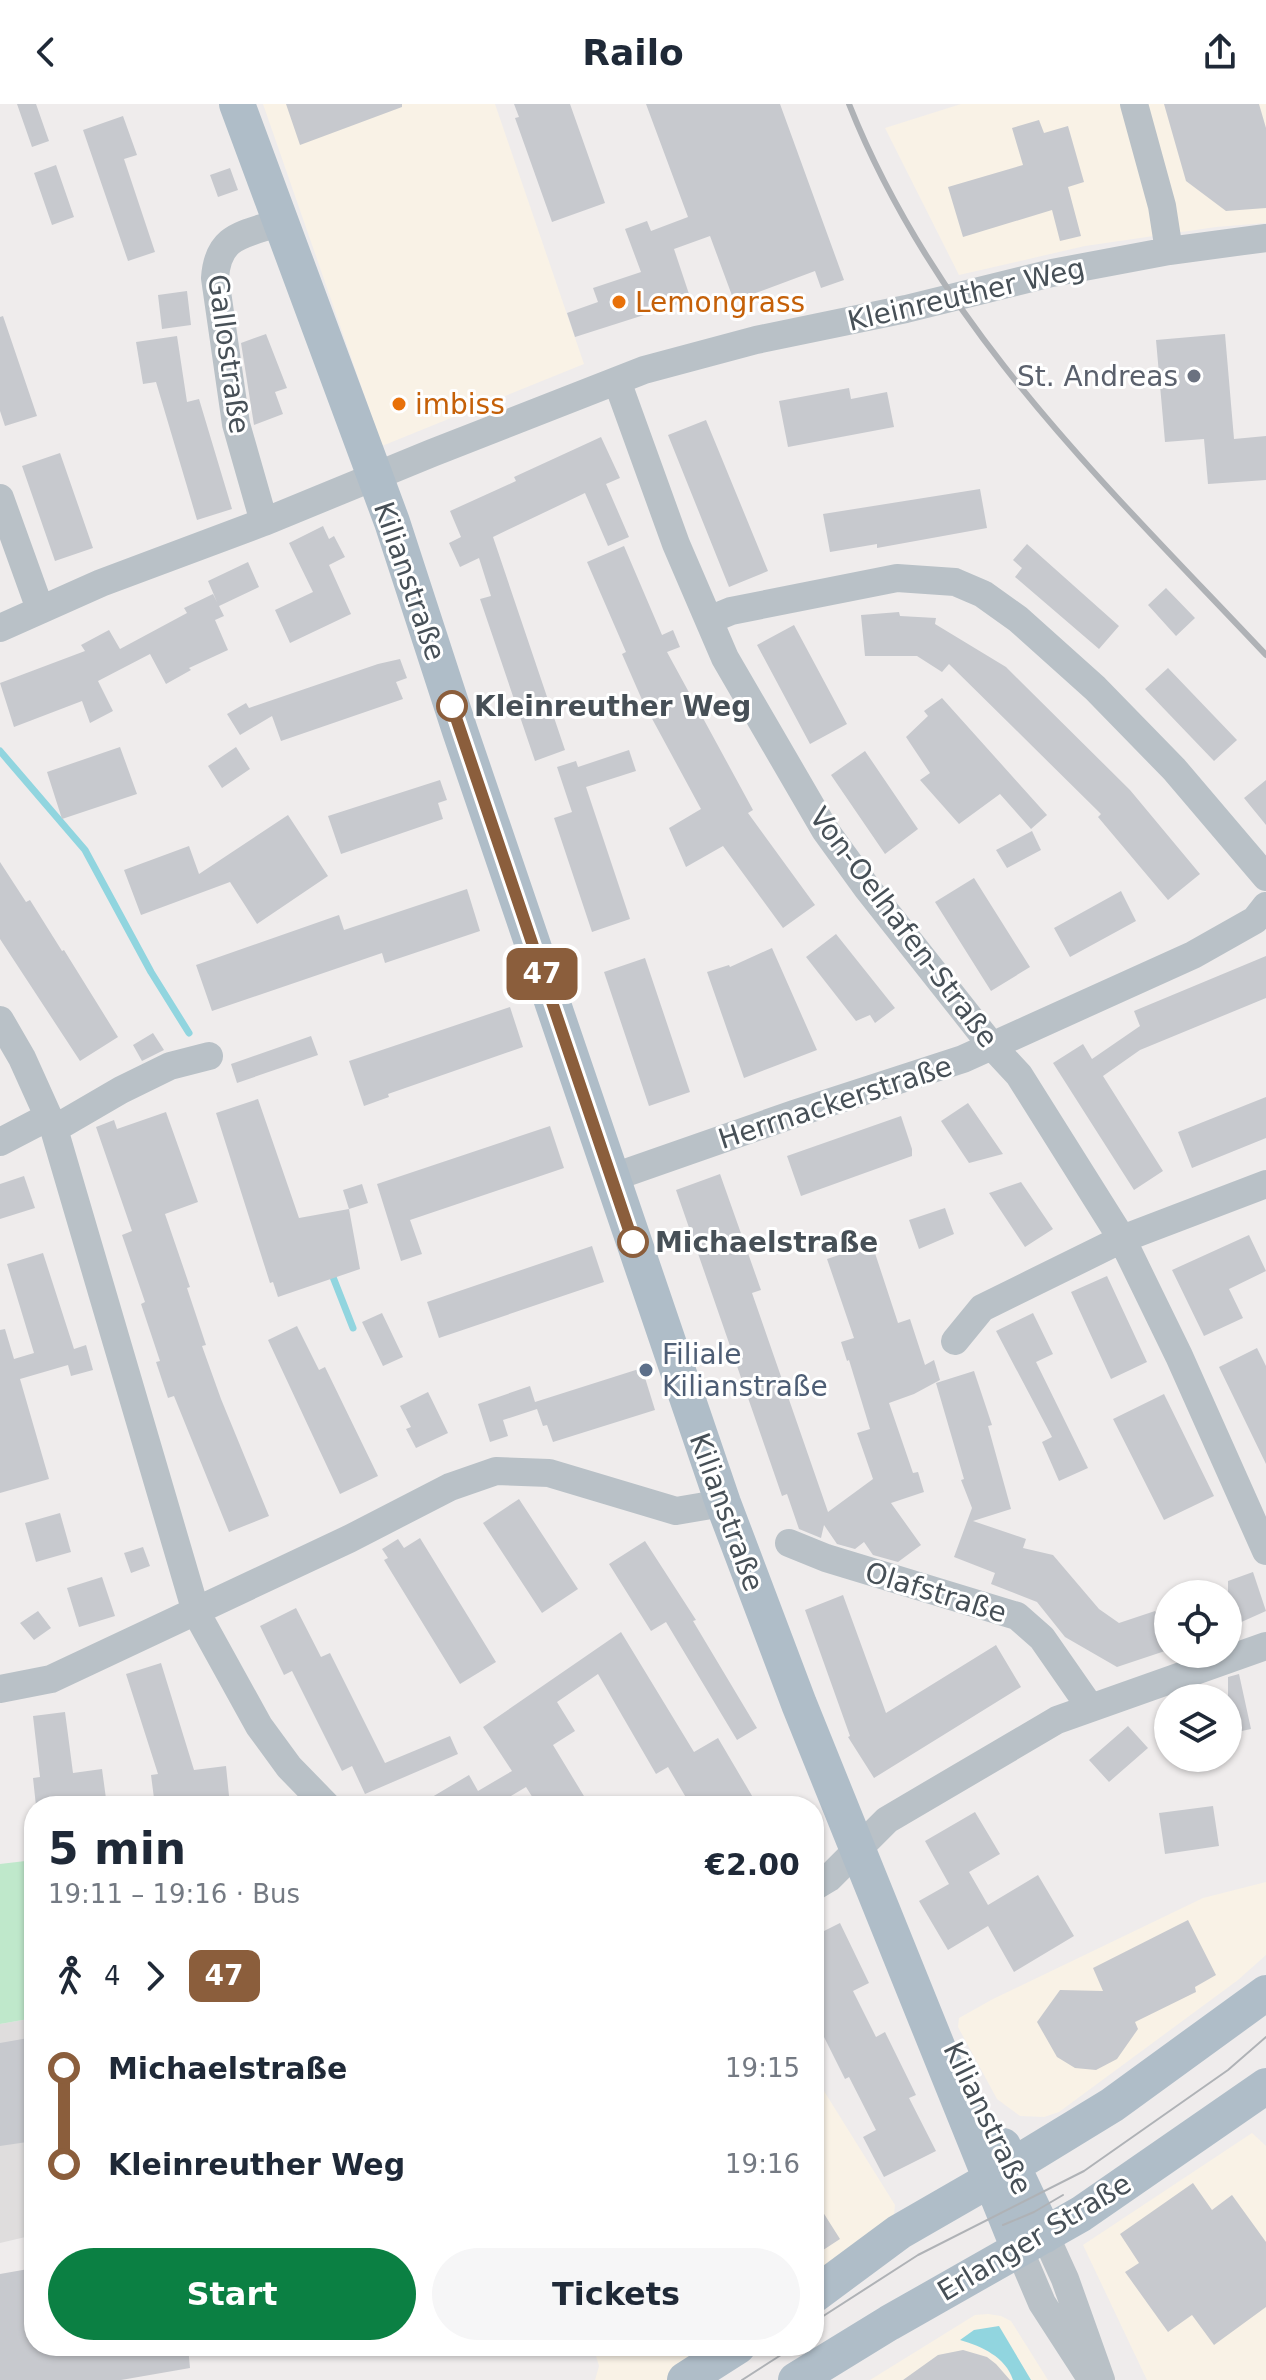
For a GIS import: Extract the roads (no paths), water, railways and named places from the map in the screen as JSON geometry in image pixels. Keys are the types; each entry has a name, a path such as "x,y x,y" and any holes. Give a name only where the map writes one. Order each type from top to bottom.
{"main road":[{"name":"Kilianstraße","path":"237,104 375,477 723,1503 857,1850 905,1961 940,2019 1032,2242"},
{"path":"824,2288 899,2232 1081,2125 1266,1993"},
{"name":"Erlanger Straße","path":"796,2380 1111,2195 1266,2086"},
{"path":"685,2380 722,2356"}],"street":[{"path":"1134,104 1162,206 1169,251"},
{"name":"Gallostraße","path":"264,522 236,424 215,278 217,259 225,245 281,222"},
{"name":"Kleinreuther Weg","path":"0,628 40,609 644,370 756,340 906,309 1052,273 1169,251 1266,238"},
{"name":"Von-Oelhafen-Straße","path":"617,381 676,544 732,670 825,830 992,1046 1019,1075 1122,1239 1179,1356 1266,1551"},
{"path":"0,498 40,609"},
{"path":"709,620 731,611 897,578 955,582 983,594 1018,619 1095,688 1174,769 1266,877"},
{"name":"Herrnackerstraße","path":"611,1178 963,1059 1193,955 1255,920 1266,906"},
{"path":"0,1020 22,1058 51,1123 196,1612 259,1726 289,1767 317,1796"},
{"path":"0,1142 51,1123 170,1066 209,1056"},
{"path":"955,1341 982,1308 1122,1239 1266,1184"},
{"path":"0,1689 51,1679 349,1539 450,1487 496,1471 549,1473 676,1511 723,1503"},
{"name":"Olafstraße","path":"789,1543 826,1558 1017,1616 1042,1638 1090,1707"},
{"path":"824,1881 887,1820 1057,1720 1266,1646"},
{"path":"1032,2242 1042,2303 1092,2380"},
{"path":"1032,2242 1065,2279 1101,2380"}],"water":[{"path":"999,2326 1031,2380 1013,2380 999,2359 984,2349 960,2340 974,2330"}],"waterway":[{"path":"0,751 85,850 151,972 189,1033"},
{"path":"331,1272 353,1328"}],"tram line":[{"path":"824,2316 918,2255 1084,2171 1228,2070 1266,2037"},
{"path":"1003,2225 1063,2195"},
{"path":"742,2380 779,2356"}],"railway":[{"path":"849,104 886,184 929,260 977,331 1030,399 1087,464 1266,655"}],"place":[{"name":"Lemongrass","path":"619,302"},
{"name":"St. Andreas","path":"1194,376"},
{"name":"imbiss","path":"399,404"},
{"name":"Kleinreuther Weg","path":"452,706"},
{"name":"Michaelstraße","path":"633,1242"},
{"name":"Filiale Kilianstraße","path":"646,1370"}]}
